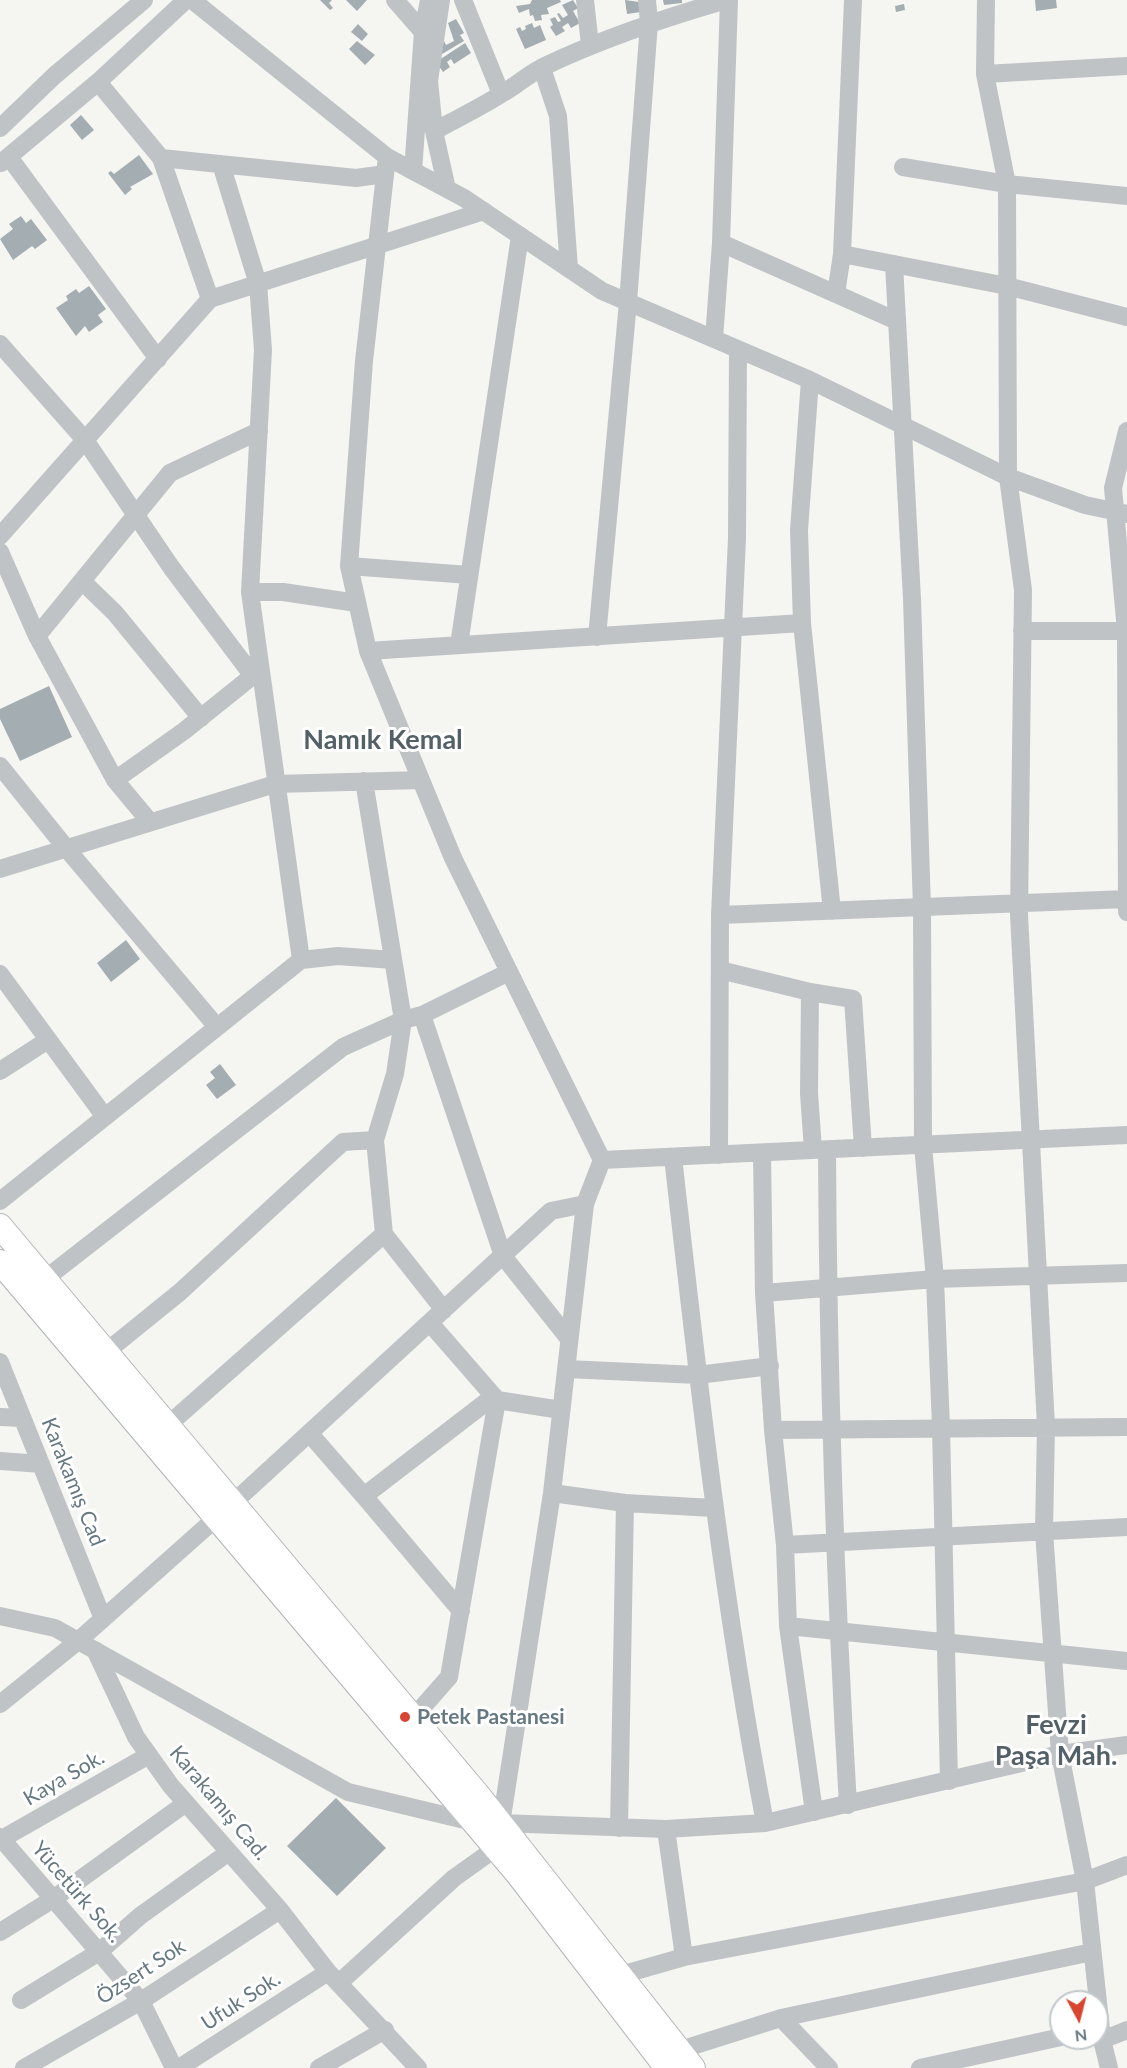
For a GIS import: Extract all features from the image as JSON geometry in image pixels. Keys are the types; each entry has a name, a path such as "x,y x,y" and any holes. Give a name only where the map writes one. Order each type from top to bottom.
{"main road":[{"path":"0,1226 168,1425 225,1510 473,1822 680,2062"},
{"path":"0,1262 413,1718 621,1975 680,2062"}],"street":[{"path":"0,128 54,76 144,0"},
{"path":"158,358 4,161 98,82 186,0"},
{"path":"192,0 386,165 413,171 447,189 602,291 810,380 1008,477 1085,505 1121,512"},
{"path":"395,0 423,32"},
{"path":"413,171 423,32 429,0"},
{"path":"441,0 429,81 434,131 447,189"},
{"path":"463,0 501,94"},
{"path":"585,0 590,45"},
{"path":"597,637 628,302 649,23 647,0"},
{"path":"434,131 542,68 590,45 624,35 649,23 728,0 721,243 714,339"},
{"path":"836,294 842,254 853,0"},
{"path":"986,0 985,74 1007,184 1008,477 1023,590 1019,904 1046,1426 1044,1532 1060,1754 1084,1881 1096,1990"},
{"path":"985,74 1127,66"},
{"path":"542,68 558,116 569,269"},
{"path":"98,82 162,158 210,299"},
{"path":"162,158 356,178 386,165"},
{"path":"221,164 258,284 263,350 250,592 257,673 301,960"},
{"path":"386,165 364,361 349,566 357,603 368,651 453,858 602,1160 585,1204 552,1493 501,1824"},
{"path":"903,167 1007,184 1127,196"},
{"path":"0,536 210,299 484,212"},
{"path":"459,645 520,236"},
{"path":"721,243 897,321"},
{"path":"842,254 1007,286 1127,317"},
{"path":"894,264 912,599 922,908 924,1145 935,1279 941,1427 949,1781"},
{"path":"0,344 85,440 171,567 257,673"},
{"path":"719,1155 720,915 737,538 738,349"},
{"path":"810,380 799,530 802,623 832,911"},
{"path":"37,636 170,473 259,431"},
{"path":"1126,438 1113,488 1121,512 1127,631 1127,912"},
{"path":"0,552 37,636 115,780 150,822"},
{"path":"349,566 469,576"},
{"path":"82,581 115,614 201,718"},
{"path":"250,592 283,592 357,603"},
{"path":"368,651 802,623"},
{"path":"1022,632 1127,631"},
{"path":"115,780 201,718 257,673"},
{"path":"0,766 217,1027"},
{"path":"0,868 275,784 421,780"},
{"path":"364,781 403,1020 395,1074 375,1140 384,1234 444,1310"},
{"path":"720,915 1127,899"},
{"path":"0,1201 301,960 338,956 393,960"},
{"path":"720,970 810,992 853,999 863,1148"},
{"path":"45,1279 343,1047 403,1020 422,1015 509,972"},
{"path":"0,974 105,1117"},
{"path":"810,992 809,1093 820,1150 828,1287 838,1632 848,1805"},
{"path":"422,1015 503,1256 569,1339"},
{"path":"0,1071 48,1040"},
{"path":"602,1160 1127,1135"},
{"path":"106,1352 180,1292 343,1142 375,1140"},
{"path":"762,1153 764,1293 773,1430 785,1545 788,1626 814,1812"},
{"path":"672,1157 713,1508 746,1724 765,1823"},
{"path":"0,1704 78,1641 225,1510 551,1211 585,1204"},
{"path":"168,1425 384,1234"},
{"path":"764,1293 935,1279 1127,1273"},
{"path":"430,1323 495,1398 561,1410"},
{"name":"Karakamış Cad","path":"0,1362 103,1619"},
{"path":"566,1369 698,1375 770,1366"},
{"path":"364,1496 495,1398"},
{"path":"413,1718 449,1677 495,1398"},
{"path":"0,1417 22,1418"},
{"path":"773,1430 833,1427 1127,1426"},
{"path":"309,1434 461,1611"},
{"path":"0,1461 41,1464"},
{"path":"552,1493 626,1503 713,1508"},
{"path":"619,1828 626,1503"},
{"path":"785,1545 1127,1527"},
{"path":"0,1616 56,1628 348,1792 473,1822 666,1829 765,1823 1060,1754 1127,1745"},
{"path":"788,1626 1127,1661"},
{"name":"Karakamış Cad.","path":"95,1650 136,1737 186,1803 280,1910 333,1978 385,2030 418,2068"},
{"name":"Kaya Sok.","path":"0,1839 149,1755"},
{"path":"0,1932 53,1899 186,1803"},
{"path":"666,1829 684,1957"},
{"name":"Yücetürk Sok.","path":"0,1839 141,2001 174,2068"},
{"name":"Ufuk Sok.","path":"178,2068 333,1978 454,1878 496,1848"},
{"path":"21,2000 99,1952 140,1916 230,1852"},
{"path":"621,1975 684,1957 1084,1881 1127,1864"},
{"name":"Özsert Sok","path":"24,2068 141,2001 280,1910"},
{"path":"680,2062 781,2018 1092,1952"},
{"path":"781,2018 829,2068"},
{"path":"319,2068 385,2030"},
{"path":"1109,2031 1127,2030"},
{"path":"920,2068 1049,2040"},
{"path":"1104,2050 1109,2068"}],"building":[{"path":"320,0 332,0 329,3 333,8 330,10"},
{"path":"346,0 367,0 357,11"},
{"path":"532,0 560,0 561,2 547,8 549,14 541,15 542,20 535,21 533,15 530,16 529,9 519,13 516,6 530,4"},
{"path":"573,0 578,8 573,11 580,23 571,28 568,23 562,27 565,31 556,36 550,27 553,25 550,19 555,17 558,22 561,21 557,14 559,13 563,18 568,15 562,5"},
{"path":"625,0 639,2 641,12 627,14"},
{"path":"663,0 682,0 682,3 664,5"},
{"path":"1035,0 1056,0 1057,8 1036,11"},
{"path":"904,4 905,10 896,12 895,6"},
{"path":"456,19 464,33 460,35 464,41 442,54 439,49 443,47 441,43 444,41 446,45 454,41 448,23"},
{"path":"532,23 534,28 540,25 546,40 525,49 516,29 520,27 522,31 526,29 525,26"},
{"path":"358,24 368,34 362,41 351,32"},
{"path":"357,41 375,55 365,65 349,49"},
{"path":"465,43 471,53 454,64 451,59 447,62 450,67 443,72 436,62"},
{"path":"81,115 94,130 82,140 70,125"},
{"path":"139,155 153,174 130,187 132,189 125,195 108,173 111,171 114,174"},
{"path":"21,216 26,223 31,219 47,240 35,249 32,246 13,260 0,239 13,229 9,224"},
{"path":"89,286 106,309 98,315 103,322 89,332 85,326 76,336 56,308 68,300 66,296 76,289 79,293"},
{"path":"49,686 72,737 20,761 0,719 0,709"},
{"path":"126,940 140,959 111,982 97,963"},
{"path":"220,1064 236,1085 217,1099 206,1085 215,1078 210,1072"},
{"path":"336,1798 386,1848 337,1896 287,1846"}],"place":[{"name":"Petek Pastanesi","path":"405,1717"}],"district":[{"name":"Namık Kemal","path":"383,740"},
{"name":"Fevzi Paşa Mah.","path":"1056,1740"}]}
